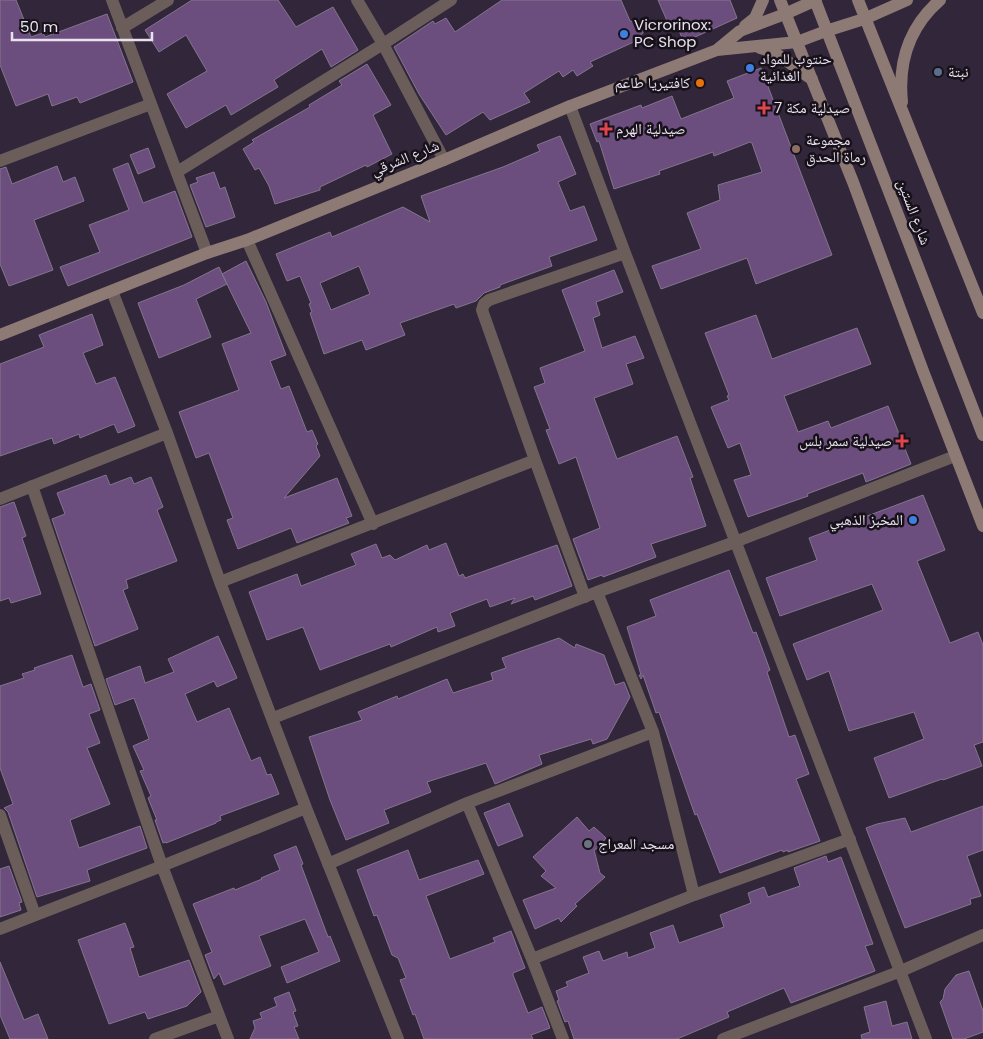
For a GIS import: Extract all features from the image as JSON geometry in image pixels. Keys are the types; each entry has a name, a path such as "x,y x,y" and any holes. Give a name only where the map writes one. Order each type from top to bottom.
{"street":[{"path":"112,0 208,253"},
{"path":"122,28 168,0"},
{"path":"357,0 383,44 444,160"},
{"path":"177,172 451,0"},
{"path":"740,30 755,18 763,0"},
{"path":"780,0 852,182 983,526"},
{"name":"شارع الشرقي","path":"0,335 208,253 247,240 444,160 570,106 717,50 740,30 785,14 815,0"},
{"name":"شارع الستين","path":"815,0 983,435"},
{"name":"شارع الستين","path":"858,0 982,310"},
{"path":"717,50 797,42 864,19 907,0"},
{"path":"904,115 901,91 902,74 909,42 918,24 940,0"},
{"path":"753,46 782,56 798,71 812,79"},
{"path":"0,161 151,104"},
{"path":"570,106 926,1039"},
{"path":"247,240 373,524"},
{"path":"625,253 489,300 484,304 482,310 534,460 591,595 653,732 694,895"},
{"path":"112,291 167,433 220,582 306,808 398,1039"},
{"path":"0,499 167,433"},
{"path":"273,718 591,595 736,542 955,456"},
{"path":"220,582 534,460"},
{"path":"32,486 162,866 228,1039"},
{"path":"328,864 467,803 653,732"},
{"path":"467,803 563,1039"},
{"path":"0,928 306,808"},
{"path":"0,815 35,915"},
{"path":"532,959 694,895 850,839"},
{"path":"723,1039 901,971 983,936"},
{"path":"155,1039 219,1016"}],"building":[{"path":"0,0 16,0 31,37 43,33 45,37 107,14 133,82 80,103 77,97 52,106 48,94 16,106 0,65"},
{"path":"192,0 278,0 296,27 333,7 358,50 331,67 322,49 274,80 278,87 231,115 226,105 186,128 167,94 207,71 186,35 159,52 145,30"},
{"path":"502,0 621,0 630,21 648,25 638,40 590,62 593,66 577,76 573,70 563,77 559,71 524,93 530,102 490,120 483,112 446,135 419,94 394,47 433,21 435,24 446,18 455,32"},
{"path":"658,0 730,0 737,18 684,42 674,20 668,23"},
{"path":"367,64 391,105 373,115 392,154 320,187 320,190 275,204 269,186 259,168 255,170 243,149 254,142 252,140 310,107 309,105 342,85 339,81"},
{"path":"761,68 832,255 756,284 747,258 661,289 652,266 701,249 687,213 720,200 718,185 762,172 752,143 750,142 714,156 713,152 659,171 660,174 614,189 599,141 597,142 590,124 641,105 642,108 672,96 681,119 734,98 727,81"},
{"path":"560,136 576,174 558,182 570,211 584,206 597,240 549,257 552,266 500,285 500,287 484,293 476,301 456,308 454,304 400,323 405,335 366,350 362,340 324,354 310,313 312,312 309,304 311,303 300,276 287,281 276,254 330,232 332,237 403,207 430,222 421,196 503,167 540,151 537,145","holes":["359,266 370,294 331,310 320,283"]},
{"path":"148,148 155,167 138,174 130,155"},
{"path":"128,163 143,203 175,191 192,237 68,286 60,267 100,252 89,225 129,210 113,169"},
{"path":"57,166 63,182 75,177 84,201 34,220 53,270 9,286 0,264 0,169 6,167 12,184"},
{"path":"214,172 220,189 225,187 235,217 206,227 190,185 198,182 196,178"},
{"path":"246,261 266,302 286,355 270,361 281,389 289,386 307,432 312,430 318,444 316,446 320,456 284,498 337,478 352,516 346,518 349,523 297,543 291,528 238,549 227,520 233,518 209,453 196,458 179,412 239,390 222,344 251,333 222,274"},
{"path":"219,267 227,284 196,299 211,337 159,358 138,303 184,285"},
{"path":"614,270 623,292 596,302 600,315 593,318 602,348 635,336 644,358 626,364 633,384 594,398 617,459 677,436 693,477 690,478 706,526 651,544 656,557 603,577 602,575 588,580 573,539 600,528 576,457 559,464 546,430 550,429 534,387 545,383 540,368 585,351 562,290"},
{"path":"92,314 103,345 83,353 96,384 115,377 135,426 118,433 114,424 80,438 79,434 54,444 52,438 0,456 0,364 44,347 39,335"},
{"path":"756,315 772,359 857,328 871,364 784,396 798,432 828,421 831,428 888,406 911,464 866,482 863,473 807,494 808,496 748,517 734,480 751,475 740,443 728,448 711,407 729,400 727,396 729,395 705,333"},
{"path":"106,475 110,485 131,477 134,484 151,477 163,507 157,510 177,561 126,580 128,588 123,590 138,629 95,646 52,519 65,514 57,493"},
{"path":"923,495 945,550 917,561 950,643 978,632 983,645 983,742 974,745 982,766 889,798 874,758 924,739 914,712 849,731 829,671 807,680 793,644 883,610 872,584 780,616 766,578 817,560 809,538"},
{"path":"14,502 26,536 22,538 41,594 11,603 9,598 0,601 0,507"},
{"path":"446,543 459,576 463,574 465,578 557,545 572,586 535,600 533,596 511,604 515,598 490,607 487,599 450,613 455,626 438,632 437,627 391,647 390,644 320,670 303,627 267,640 249,592 297,574 301,586 356,565 351,554 376,544 382,558 390,555 395,560 427,545 429,550"},
{"path":"729,570 753,633 756,632 770,670 767,672 789,737 795,735 809,774 796,779 820,841 788,852 788,850 783,852 782,850 720,873 697,814 695,815 659,712 656,713 643,675 641,679 639,675 641,675 627,627 656,616 650,600"},
{"path":"218,636 237,678 217,687 214,681 185,694 197,722 229,708 251,761 260,757 267,775 271,774 279,794 220,816 221,820 216,823 163,843 155,820 157,820 148,798 151,796 140,771 144,770 133,746 149,739 148,736 134,698 115,705 106,679 140,666 145,683 174,672 168,659"},
{"path":"559,638 575,648 576,644 604,655 615,685 624,682 630,697 607,739 593,744 591,739 539,755 542,764 495,784 486,763 427,782 431,792 384,810 389,823 346,840 330,800 309,737 362,720 358,712 397,696 398,699 447,679 453,693 493,680 491,673 506,668 502,658"},
{"path":"72,655 83,687 91,684 100,710 89,714 100,743 87,748 110,804 70,820 79,848 140,826 147,848 87,870 90,881 37,897 8,812 4,808 13,804 0,768 0,686 24,678 22,674 35,670 34,668"},
{"path":"509,803 523,836 498,846 484,813"},
{"path":"983,806 983,850 967,856 981,896 970,899 971,904 905,928 866,828 905,818 911,832"},
{"path":"577,817 589,831 594,827 606,838 594,850 600,873 605,877 575,904 577,906 561,922 559,918 535,929 523,900 556,888 541,876 546,871 533,857"},
{"path":"296,846 303,864 301,865 328,937 330,936 340,961 287,983 281,967 319,952 305,919 259,936 271,966 224,985 219,973 214,979 205,955 212,952 193,904 234,888 235,890 280,870 274,855"},
{"path":"408,850 419,880 478,860 484,874 426,896 450,959 495,942 493,938 511,931 525,968 513,973 513,975 528,1013 542,1007 550,1028 531,1035 533,1039 424,1039 400,980 406,978 398,958 392,955 377,915 374,916 357,870"},
{"path":"826,856 828,862 841,857 873,944 865,946 875,971 791,1003 784,988 727,1012 729,1017 677,1039 574,1039 568,1021 565,1022 557,1001 559,1000 556,991 568,986 566,982 589,973 583,957 599,951 603,961 627,952 628,958 655,948 650,933 673,925 679,943 724,927 720,915 751,903 748,893 764,887 768,897 800,886 794,868"},
{"path":"9,866 22,902 19,903 21,910 0,917 0,869"},
{"path":"125,923 134,947 130,948 139,977 189,960 201,992 187,1006 148,1019 145,1012 109,1024 78,940"},
{"path":"0,962 24,1020 38,1014 48,1039 10,1039 0,1015"},
{"path":"969,971 983,1011 983,1032 964,1039 953,1039 940,1002 943,999 945,989 956,975"},
{"path":"289,992 296,1011 293,1012 298,1026 294,1027 299,1039 250,1039 255,1028 253,1021 262,1018 260,1013 277,1006 274,998"},
{"path":"886,1001 892,1026 907,1022 912,1039 862,1039 861,1035 870,1032 864,1007"}],"place":[{"name":"Vicrorinox: PC Shop","path":"624,34"},
{"name":"حنتوب للمواد الغذائية","path":"750,68"},
{"name":"نبتة","path":"938,72"},
{"name":"كافتيريا طاعم","path":"700,83"},
{"name":"صيدلية مكة 7","path":"764,108"},
{"name":"صيدلية الهرم","path":"606,129"},
{"name":"مجموعة رماة الحدق","path":"796,149"},
{"name":"صيدلية سمر بلس","path":"902,441"},
{"name":"المخبز الذهبي","path":"913,520"},
{"name":"مسجد المعراج","path":"588,844"}]}
